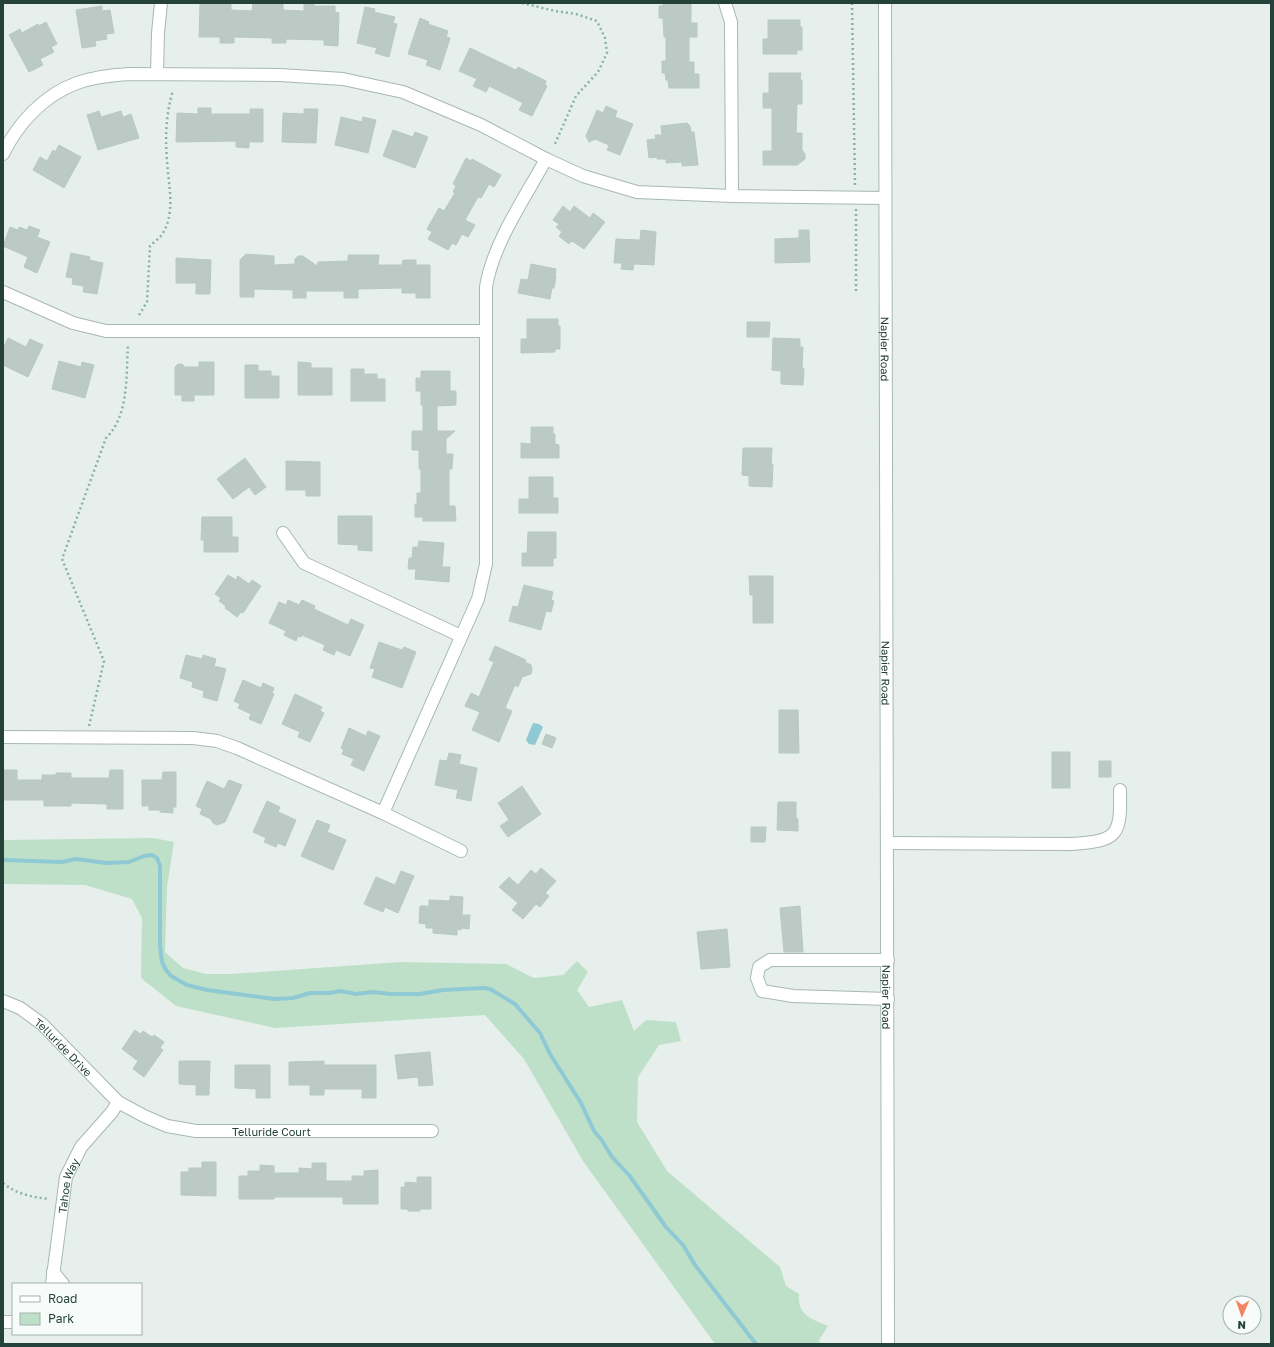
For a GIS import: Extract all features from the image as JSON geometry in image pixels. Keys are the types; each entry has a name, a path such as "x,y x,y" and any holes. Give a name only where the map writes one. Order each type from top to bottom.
{"street":[{"path":"157,74 158,33 161,3"},
{"path":"724,3 731,22 732,196"},
{"name":"Napier Road","path":"885,3 888,1344"},
{"path":"3,154 9,141 23,122 58,92 76,83 106,76 129,74 280,75 343,79 403,92 481,125 546,159 583,176 637,192 732,196 885,198"},
{"path":"383,813 478,599 486,564 486,287 490,266 507,229 546,159"},
{"path":"3,292 73,324 106,330 486,330"},
{"path":"283,533 304,563 461,636"},
{"path":"3,737 193,738 217,741 237,748 383,813 461,851"},
{"path":"888,843 1089,843 1105,839 1114,834 1118,826 1120,815 1120,790"},
{"path":"888,960 770,960 759,967 757,978 762,991 793,996 888,999"},
{"name":"Telluride Drive","path":"3,1001 20,1008 42,1024 118,1102"},
{"name":"Telluride Court","path":"118,1102 167,1126 196,1131 432,1132"},
{"name":"Tahoe Way","path":"52,1278 66,1177 81,1147 112,1112 118,1102"},
{"path":"52,1278 61,1283"}],"path":[{"path":"522,3 555,12 576,14 597,21 605,38 606,53 598,72 576,96 566,122 554,146"},
{"path":"852,3 856,198 856,291"},
{"path":"138,316 147,302 150,246 163,234 169,219 171,187 167,162 166,120 173,90"},
{"path":"87,737 104,661 62,559 106,438 113,431 119,420 126,390 128,345"},
{"path":"3,1183 7,1187 27,1196 48,1199"}],"green space":[{"path":"153,838 174,842 167,887 165,952 183,968 206,974 232,974 401,962 506,964 534,978 563,975 577,961 588,972 577,990 589,1007 622,1000 634,1031 646,1020 676,1022 681,1041 659,1045 638,1077 637,1122 667,1171 780,1267 786,1286 799,1294 800,1307 803,1312 816,1321 828,1326 819,1340 820,1344 715,1344 583,1161 524,1059 485,1015 275,1028 176,1006 141,978 142,918 132,899 85,885 3,884 3,840"}],"water":[{"path":"533,723 539,724 543,727 535,745 529,744 526,740"}],"building":[{"path":"200,3 231,4 231,10 252,11 253,3 283,4 283,10 304,11 304,3 314,3 314,6 335,6 335,12 339,13 338,46 324,45 324,40 286,39 286,43 272,43 272,38 234,37 234,43 220,43 220,37 199,37"},
{"path":"663,3 691,3 691,23 697,23 697,37 689,37 689,62 694,62 694,74 699,74 699,88 669,88 665,73 662,73 662,61 666,61 666,37 664,37 663,18 659,18 659,6 663,6"},
{"path":"102,6 102,11 110,10 114,33 106,34 107,39 95,41 96,46 82,48 76,10"},
{"path":"365,7 375,9 374,12 395,17 393,23 397,24 389,57 375,53 377,48 357,43"},
{"path":"420,18 429,22 428,24 448,31 446,37 450,38 440,70 426,65 428,60 408,54"},
{"path":"768,20 800,20 800,27 802,27 802,50 797,50 797,54 763,54 763,39 768,39"},
{"path":"46,22 57,44 51,47 54,52 40,59 43,65 29,72 9,35 20,29 22,33 38,24 39,26"},
{"path":"470,48 516,70 518,67 546,81 545,85 547,86 532,116 519,110 523,103 489,86 486,92 473,86 477,79 459,71"},
{"path":"769,73 801,73 800,80 802,80 802,104 797,104 796,133 802,133 802,150 805,154 805,159 797,165 763,165 763,151 772,151 772,108 763,108 763,93 769,93"},
{"path":"606,106 617,111 615,117 633,124 620,155 607,150 609,145 595,139 589,142 586,136 597,110 603,113"},
{"path":"198,108 211,108 211,114 250,114 250,109 263,109 263,142 249,142 249,148 236,147 236,141 176,142 177,113 198,114"},
{"path":"304,109 318,109 316,143 282,142 283,113 304,114"},
{"path":"99,111 101,117 121,111 123,117 131,114 139,138 98,150 87,115"},
{"path":"341,117 362,122 363,117 376,120 368,153 335,145"},
{"path":"687,123 690,126 691,132 694,132 698,165 682,166 682,162 666,163 666,159 657,159 657,157 649,158 647,140 656,139 655,135 662,135 661,126"},
{"path":"393,130 413,137 415,132 428,137 415,168 383,156"},
{"path":"59,145 81,157 64,188 33,170 40,157 47,161 53,150 55,152"},
{"path":"466,158 471,161 472,159 501,175 494,187 489,184 481,198 478,197 465,220 475,225 468,237 462,234 456,245 452,243 448,250 428,239 432,232 427,229 439,208 444,211 455,193 453,192 456,186 453,184"},
{"path":"563,206 570,212 574,206 590,218 593,213 605,222 584,249 572,241 569,244 559,236 562,232 556,227 559,224 553,220"},
{"path":"29,226 40,230 37,237 50,242 37,273 24,267 28,257 3,246 10,227 18,230 19,227 27,230"},
{"path":"641,230 656,232 654,265 634,264 633,270 621,269 622,263 614,263 616,239 640,240"},
{"path":"799,230 809,230 810,262 775,263 775,239 799,238"},
{"path":"71,253 90,257 89,260 103,263 97,294 83,292 84,286 72,284 73,278 66,277"},
{"path":"246,254 274,256 274,265 295,264 295,259 298,256 303,256 317,266 318,262 348,261 348,255 379,255 378,265 402,265 403,260 416,260 416,265 430,265 430,298 416,298 416,293 402,293 402,288 358,289 358,298 344,298 344,291 306,291 306,298 293,298 293,290 254,289 254,297 240,297 240,260"},
{"path":"176,258 211,260 210,294 196,294 196,283 176,283"},
{"path":"531,264 556,269 554,288 552,288 550,299 518,293 521,279 528,280"},
{"path":"527,319 558,319 558,326 560,326 560,349 555,349 555,352 521,353 521,339 527,339"},
{"path":"747,322 770,322 769,337 747,337"},
{"path":"8,338 26,347 30,339 43,345 28,377 3,365 3,349"},
{"path":"773,338 800,339 800,347 803,347 803,385 781,384 781,371 772,370"},
{"path":"59,361 81,367 82,362 94,365 85,398 52,389"},
{"path":"199,362 214,362 214,395 194,395 194,401 182,401 182,395 175,395 175,367 178,364 182,364 185,367 199,367"},
{"path":"298,362 311,363 311,368 332,368 332,395 298,395"},
{"path":"245,365 258,365 258,371 271,371 271,376 279,376 279,398 245,398"},
{"path":"351,369 364,369 364,374 377,374 377,379 385,379 385,401 351,401"},
{"path":"421,371 450,371 450,391 456,391 456,405 437,406 437,431 455,431 446,439 446,454 453,454 452,469 449,469 449,506 455,506 456,521 423,521 423,517 415,517 417,493 421,493 421,469 419,469 419,450 412,450 412,431 423,431 423,405 421,405 421,391 416,391 416,378 421,378"},
{"path":"531,427 553,427 555,444 559,445 559,458 521,458 521,443 531,444"},
{"path":"743,448 772,448 772,487 749,486 749,476 742,475"},
{"path":"245,458 266,487 255,495 249,487 233,499 217,479"},
{"path":"286,461 320,462 320,496 306,496 306,490 286,490"},
{"path":"529,477 553,477 553,498 558,498 558,513 519,513 519,499 529,499"},
{"path":"338,516 372,516 372,551 358,550 358,545 338,544"},
{"path":"202,517 232,517 232,537 238,537 238,552 204,552 204,540 201,540"},
{"path":"528,532 556,532 556,558 553,558 553,566 522,566 522,553 527,553"},
{"path":"419,541 444,543 442,567 450,567 449,582 415,579 416,569 408,569 409,558 412,558 413,547 418,547"},
{"path":"228,575 236,580 238,576 249,584 252,580 261,586 243,613 241,612 237,617 225,608 226,606 219,601 221,598 215,594"},
{"path":"749,576 773,576 773,623 753,623 753,595 750,595"},
{"path":"524,585 553,592 551,600 554,601 551,612 546,611 541,630 509,621 513,606 518,607"},
{"path":"288,600 299,605 302,600 315,606 314,609 348,625 351,619 364,625 350,656 336,650 334,655 323,650 325,645 302,635 301,637 298,636 296,641 284,635 286,631 269,623 279,602 286,605"},
{"path":"379,642 402,650 404,647 416,652 402,688 372,677 375,669 370,668"},
{"path":"495,646 526,660 525,662 531,665 532,669 531,674 522,677 518,687 515,685 505,708 512,711 499,742 472,730 480,712 465,706 471,693 479,697 494,662 489,660"},
{"path":"186,655 202,659 203,655 216,659 214,666 226,669 217,701 203,697 204,691 192,687 193,682 180,678"},
{"path":"243,680 261,688 263,683 274,688 272,693 274,694 261,724 249,719 251,714 238,708 240,704 234,701"},
{"path":"295,694 322,707 320,711 324,713 310,742 298,737 300,732 282,724"},
{"path":"779,710 798,710 799,753 779,753"},
{"path":"349,728 366,736 368,731 380,736 364,771 351,765 354,759 342,754 344,750 341,748"},
{"path":"546,734 556,738 552,748 542,744"},
{"path":"1052,752 1070,752 1070,788 1052,788"},
{"path":"449,753 461,755 459,764 477,768 471,801 456,798 458,790 435,785 440,760 447,761"},
{"path":"1099,761 1111,761 1111,777 1099,777"},
{"path":"3,770 17,770 17,780 42,780 42,775 56,775 56,773 71,773 71,778 109,778 110,770 123,770 123,809 107,809 107,804 71,803 71,806 44,806 44,800 3,800"},
{"path":"163,772 176,772 176,807 173,807 173,813 160,812 160,810 149,810 149,806 142,806 142,780 162,780"},
{"path":"229,780 242,785 225,822 217,825 213,823 211,819 200,814 202,809 196,806 207,781 224,789"},
{"path":"522,786 541,814 508,837 500,826 509,820 498,803"},
{"path":"267,801 280,807 278,812 296,820 285,846 278,843 276,847 264,842 266,838 253,832"},
{"path":"778,802 796,802 798,831 777,830"},
{"path":"317,820 330,825 327,832 346,840 333,870 301,856"},
{"path":"751,827 766,827 765,842 751,842"},
{"path":"541,868 556,881 545,893 549,896 540,907 536,904 523,919 512,910 518,903 499,887 509,877 518,885 531,870 536,874"},
{"path":"401,871 414,876 398,913 385,907 383,912 364,904 376,877 395,885"},
{"path":"450,896 463,897 462,915 470,915 469,929 457,929 457,935 433,933 433,928 426,928 426,924 419,923 420,906 429,906 429,900 450,901"},
{"path":"800,906 803,952 784,952 780,908"},
{"path":"727,929 730,967 701,969 697,932"},
{"path":"135,1030 140,1034 143,1031 152,1037 154,1035 164,1042 160,1048 163,1050 144,1077 133,1069 138,1061 122,1049"},
{"path":"430,1052 433,1085 419,1086 418,1077 398,1079 395,1055"},
{"path":"179,1061 210,1061 209,1095 196,1095 196,1085 179,1084"},
{"path":"324,1061 324,1065 376,1065 376,1098 362,1098 362,1089 324,1089 324,1095 310,1095 310,1085 289,1085 289,1062"},
{"path":"235,1065 270,1065 270,1098 256,1098 256,1089 235,1088"},
{"path":"202,1162 216,1162 216,1196 181,1195 181,1172 189,1172 189,1168 202,1168"},
{"path":"312,1163 326,1163 326,1181 352,1181 352,1176 364,1176 364,1171 378,1170 378,1204 343,1204 343,1197 274,1197 274,1199 239,1199 239,1176 248,1176 248,1171 260,1171 260,1165 274,1166 274,1173 299,1173 299,1168 312,1169"},
{"path":"417,1177 431,1177 431,1209 408,1211 408,1209 401,1209 401,1187 405,1187 405,1182 417,1183"}],"waterway":[{"path":"3,860 62,862 76,859 106,863 129,862 144,856 152,855 157,858 160,866 160,946 162,962 171,976 187,985 207,990 274,999 293,998 310,993 329,993 341,991 356,994 373,992 391,994 420,994 443,990 484,988 490,989 515,1004 540,1033 550,1054 581,1103 594,1131 601,1139 612,1157 629,1175 666,1227 683,1245 695,1265 756,1344"}]}
